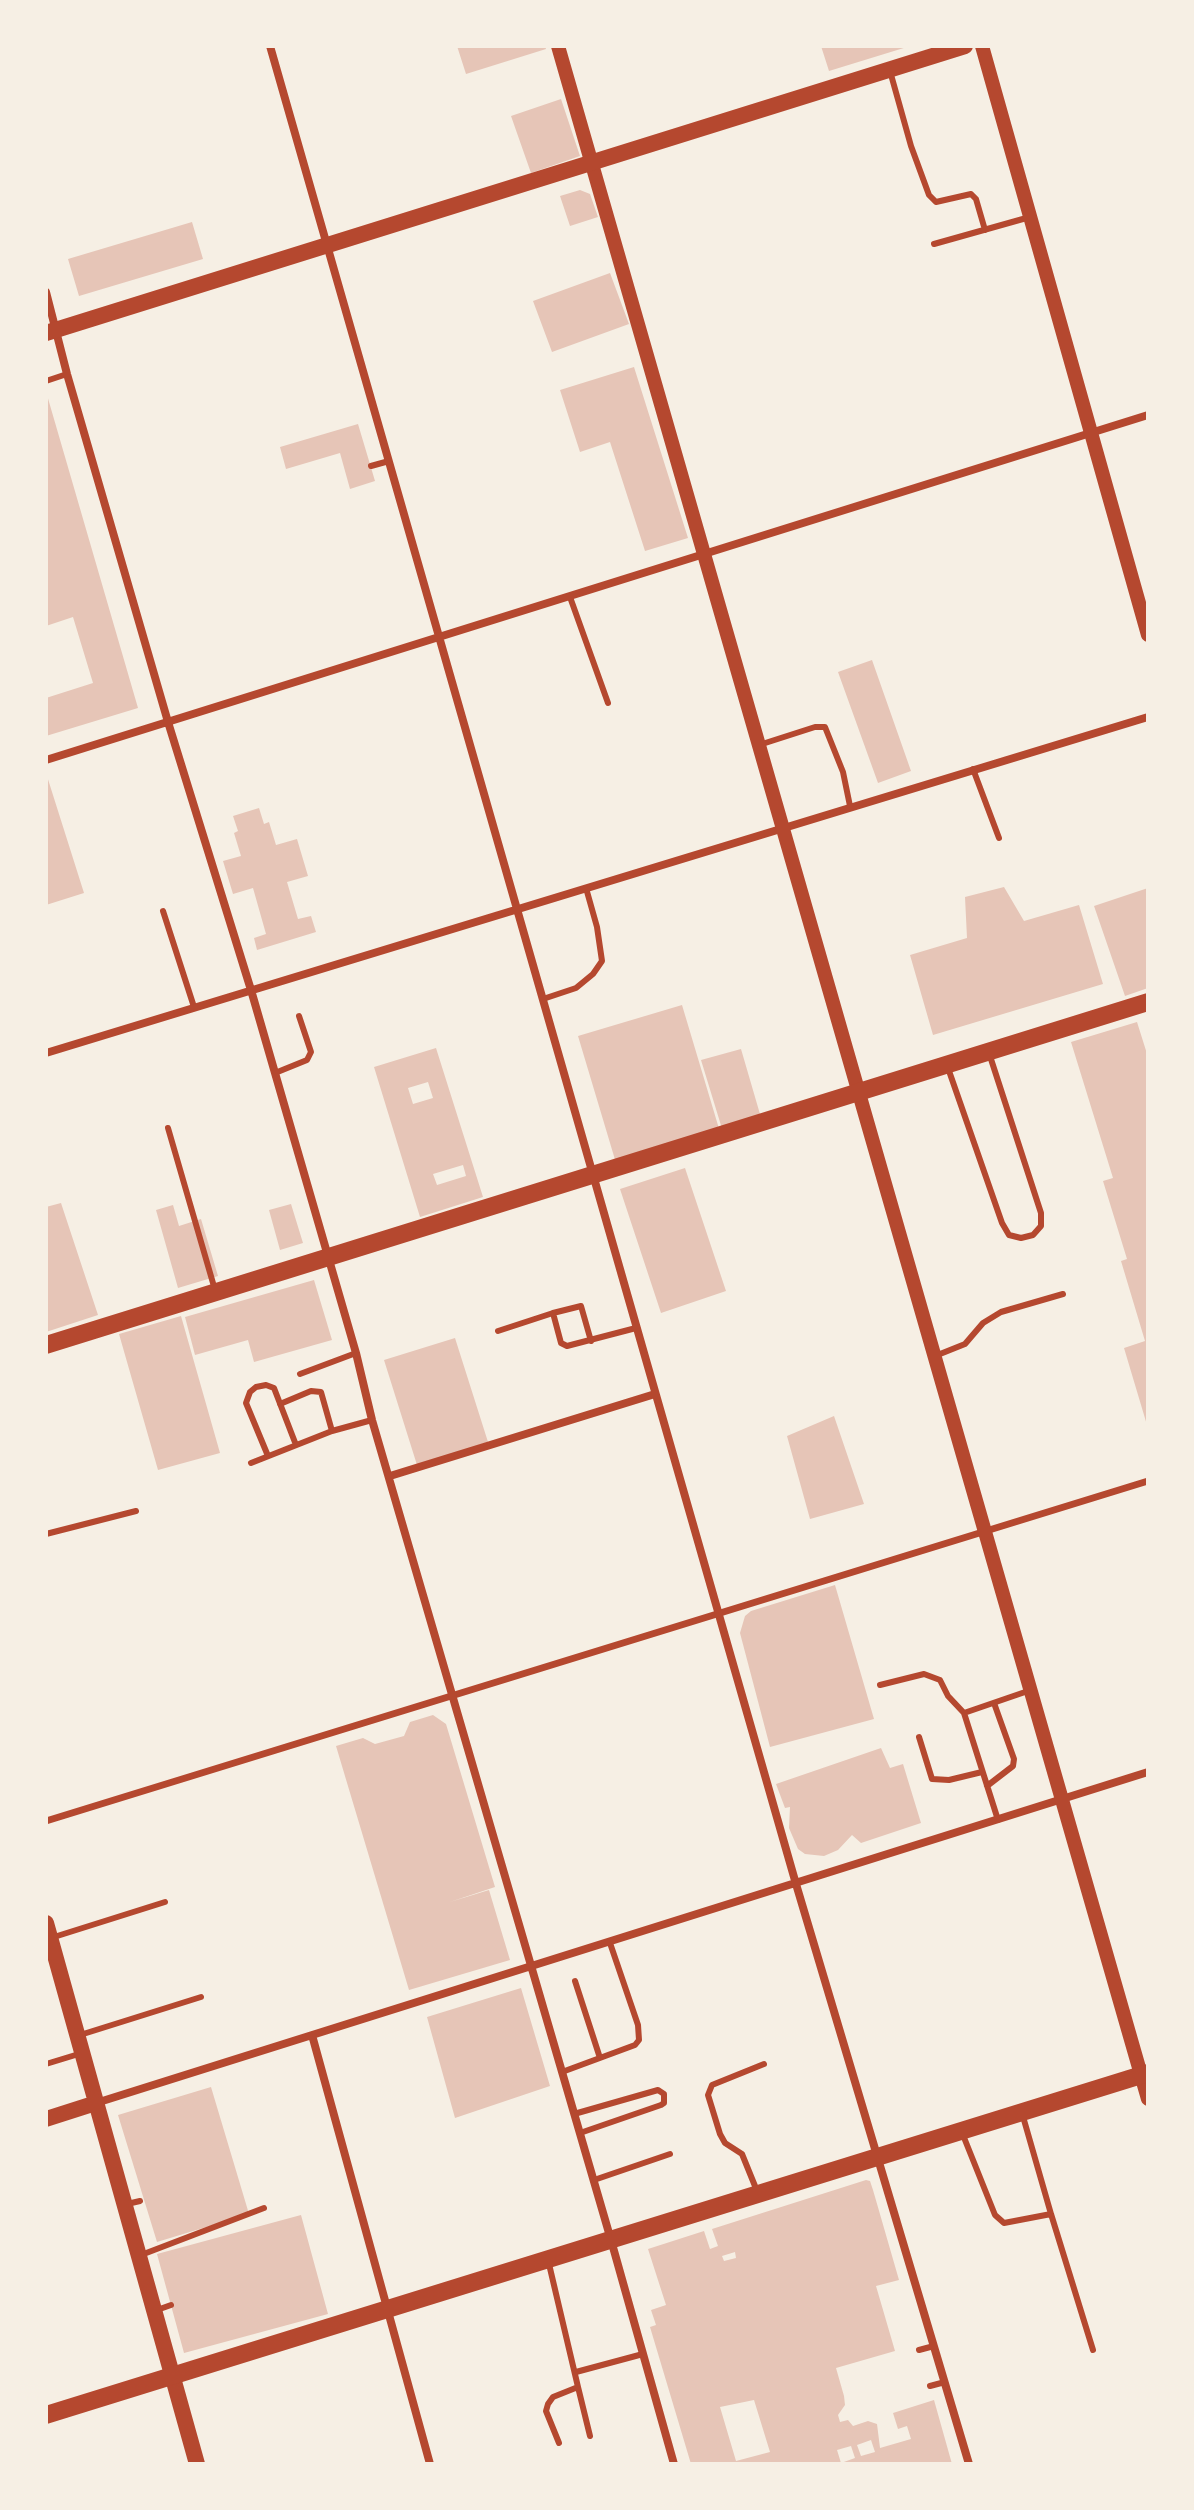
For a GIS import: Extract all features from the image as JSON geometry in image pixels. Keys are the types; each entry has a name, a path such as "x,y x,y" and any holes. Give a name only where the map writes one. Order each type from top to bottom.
{"main road":[{"path":"51,331 965,46"},
{"path":"46,1345 1148,1002"},
{"path":"48,1931 96,2103 132,2203 138,2257 197,2464"},
{"path":"46,2415 1145,2074"},
{"path":"46,2119 96,2103"}],"street":[{"path":"270,46 796,1884 969,2464"},
{"path":"558,46 1062,1800 1145,2074 1148,2099"},
{"path":"982,46 1148,635"},
{"path":"46,292 51,331 67,374 168,722 251,990 451,1696 674,2464"},
{"path":"46,760 1148,415"},
{"path":"46,1053 1148,717"},
{"path":"390,1476 655,1394"},
{"path":"46,1821 1148,1481"},
{"path":"96,2103 1148,1772"},
{"path":"312,2035 430,2464"}],"lane":[{"path":"890,69 911,146 929,195 936,202 971,194 976,199 985,230"},
{"path":"934,244 1030,217"},
{"path":"46,381 67,374"},
{"path":"371,466 389,461"},
{"path":"570,597 608,703"},
{"path":"759,745 815,727 825,727 843,772 850,806"},
{"path":"973,769 999,838"},
{"path":"543,999 576,988 593,974 602,961 586,888"},
{"path":"163,911 194,1007"},
{"path":"275,1073 307,1060 311,1052 299,1016"},
{"path":"946,1064 1002,1223 1009,1235 1021,1238 1033,1235 1041,1226 1041,1213 988,1052"},
{"path":"168,1128 216,1293"},
{"path":"935,1356 965,1344 983,1323 1001,1312 1063,1294"},
{"path":"498,1331 581,1306 591,1341"},
{"path":"553,1313 561,1343 567,1346 636,1328"},
{"path":"300,1374 356,1353"},
{"path":"268,1456 246,1403 250,1392 256,1387 266,1385 274,1388 296,1445"},
{"path":"280,1404 311,1391 321,1392 332,1431"},
{"path":"251,1463 332,1431 372,1420"},
{"path":"46,1534 136,1511"},
{"path":"880,1685 924,1674 940,1680 948,1696 964,1713 998,1820"},
{"path":"964,1713 1031,1690"},
{"path":"987,1786 1013,1766 1014,1759 994,1703"},
{"path":"919,1737 932,1779 949,1780 982,1772"},
{"path":"48,1931 165,1902"},
{"path":"562,2072 635,2045 639,2034 610,1943"},
{"path":"575,1981 600,2058"},
{"path":"77,2036 201,1997"},
{"path":"46,2064 82,2053"},
{"path":"758,2195 742,2154 725,2143 720,2134 708,2095 712,2085 764,2064"},
{"path":"574,2114 658,2090 664,2094 661,2105 580,2133"},
{"path":"1022,2113 1093,2350"},
{"path":"961,2132 995,2215 1004,2223 1051,2214"},
{"path":"594,2180 670,2154"},
{"path":"138,2257 264,2208"},
{"path":"549,2260 590,2436"},
{"path":"154,2311 171,2305"},
{"path":"919,2350 934,2346"},
{"path":"576,2372 643,2354"},
{"path":"930,2386 945,2382"},
{"path":"559,2443 546,2411 548,2404 553,2397 578,2387"}],"building":[{"path":"457,46 545,46 546,49 466,74"},
{"path":"821,46 907,46 907,47 829,71"},
{"path":"561,99 580,156 531,173 511,116"},
{"path":"580,190 590,194 598,217 570,226 560,196"},
{"path":"192,222 203,259 79,296 68,259"},
{"path":"610,273 629,324 552,352 533,301"},
{"path":"634,367 688,538 645,551 610,442 580,452 560,390"},
{"path":"47,395 138,708 46,736 46,698 93,683 73,617 46,626"},
{"path":"358,424 375,481 350,489 340,453 286,469 280,447"},
{"path":"872,660 911,771 878,783 838,672"},
{"path":"46,773 84,893 46,905"},
{"path":"259,808 264,824 269,822 276,845 297,839 308,876 287,882 298,919 311,916 316,932 257,950 254,938 266,934 253,888 233,894 223,861 241,856 233,816"},
{"path":"1004,887 1024,921 1079,905 1103,984 933,1035 910,955 967,938 965,897"},
{"path":"1148,888 1148,988 1125,996 1094,906"},
{"path":"682,1005 720,1132 616,1163 578,1036"},
{"path":"1137,1022 1148,1057 1147,1425 1124,1348 1145,1341 1121,1261 1127,1259 1103,1181 1113,1178 1071,1042"},
{"path":"436,1048 483,1197 420,1217 374,1067","holes":["428,1082 433,1098 413,1104 408,1088","463,1165 466,1176 437,1185 433,1174"]},
{"path":"741,1049 762,1121 723,1132 701,1060"},
{"path":"685,1168 726,1291 661,1313 620,1189"},
{"path":"61,1203 98,1315 46,1332 46,1207"},
{"path":"291,1204 303,1243 280,1250 269,1210"},
{"path":"173,1205 179,1226 201,1219 218,1276 178,1288 156,1210"},
{"path":"314,1280 332,1340 254,1362 248,1340 195,1355 185,1317"},
{"path":"181,1316 220,1453 158,1470 119,1334"},
{"path":"455,1338 488,1442 417,1465 384,1360"},
{"path":"834,1416 864,1504 810,1519 787,1436"},
{"path":"835,1585 874,1719 770,1747 740,1633 745,1616 751,1611"},
{"path":"433,1715 446,1724 495,1887 450,1902 489,1890 510,1960 409,1990 336,1746 363,1738 375,1744 404,1736 410,1722"},
{"path":"881,1748 890,1768 903,1764 921,1823 861,1843 852,1835 838,1850 824,1856 805,1854 798,1849 789,1828 790,1807 785,1808 776,1784"},
{"path":"521,1988 550,2086 455,2118 427,2017"},
{"path":"211,2087 249,2214 157,2242 118,2115"},
{"path":"870,2181 899,2280 876,2286 895,2351 836,2368 845,2405 838,2415 840,2422 848,2420 853,2426 868,2421 877,2424 880,2448 911,2439 907,2426 898,2429 893,2413 934,2400 952,2464 691,2464 650,2327 656,2325 651,2310 666,2305 648,2249 704,2231 710,2249 718,2246 712,2229","holes":["735,2252 736,2258 724,2261 722,2256","754,2400 770,2452 736,2461 720,2407","871,2440 875,2452 861,2456 857,2445","851,2446 855,2458 841,2463 837,2450"]},
{"path":"301,2215 328,2314 184,2353 157,2254"}]}
